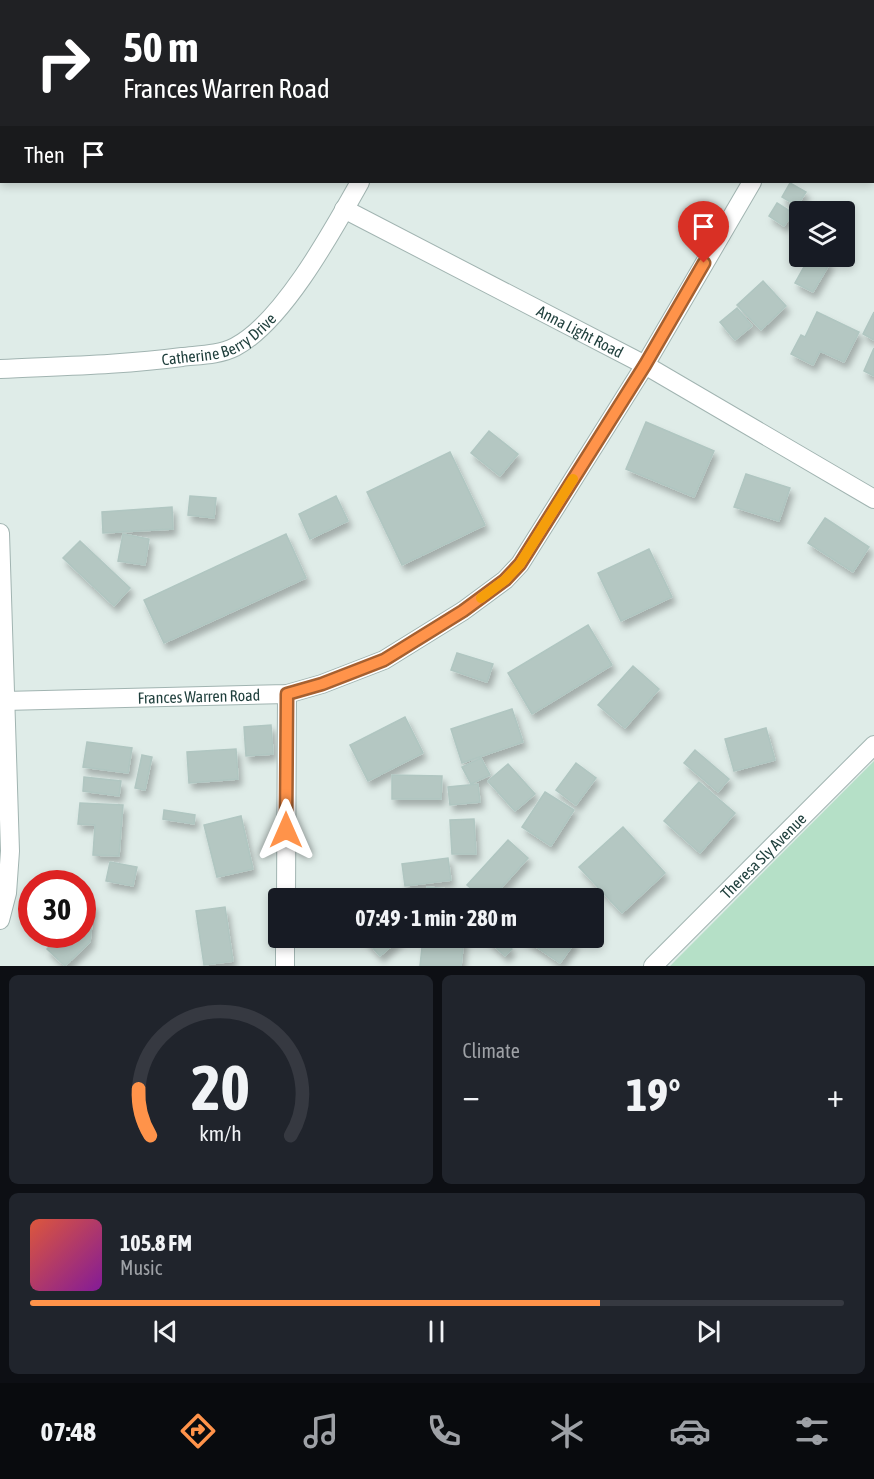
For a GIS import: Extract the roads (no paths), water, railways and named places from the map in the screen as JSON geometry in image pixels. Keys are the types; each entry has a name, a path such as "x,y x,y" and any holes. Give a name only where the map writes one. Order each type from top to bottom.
{"street":[{"name":"Catherine Berry Drive","path":"0,369 134,363 215,353 233,347 248,338 280,309 359,183"},
{"name":"Frances Warren Road","path":"4,700 287,694 322,684 384,660 463,611 505,580 520,564 645,365 751,183"},
{"name":"Anna Light Road","path":"344,209 645,365 874,499"},
{"path":"0,533 10,852 7,893 0,920"},
{"path":"286,888 287,694"},
{"name":"Theresa Sly Avenue","path":"653,966 874,745"},
{"path":"285,948 285,966"}]}
